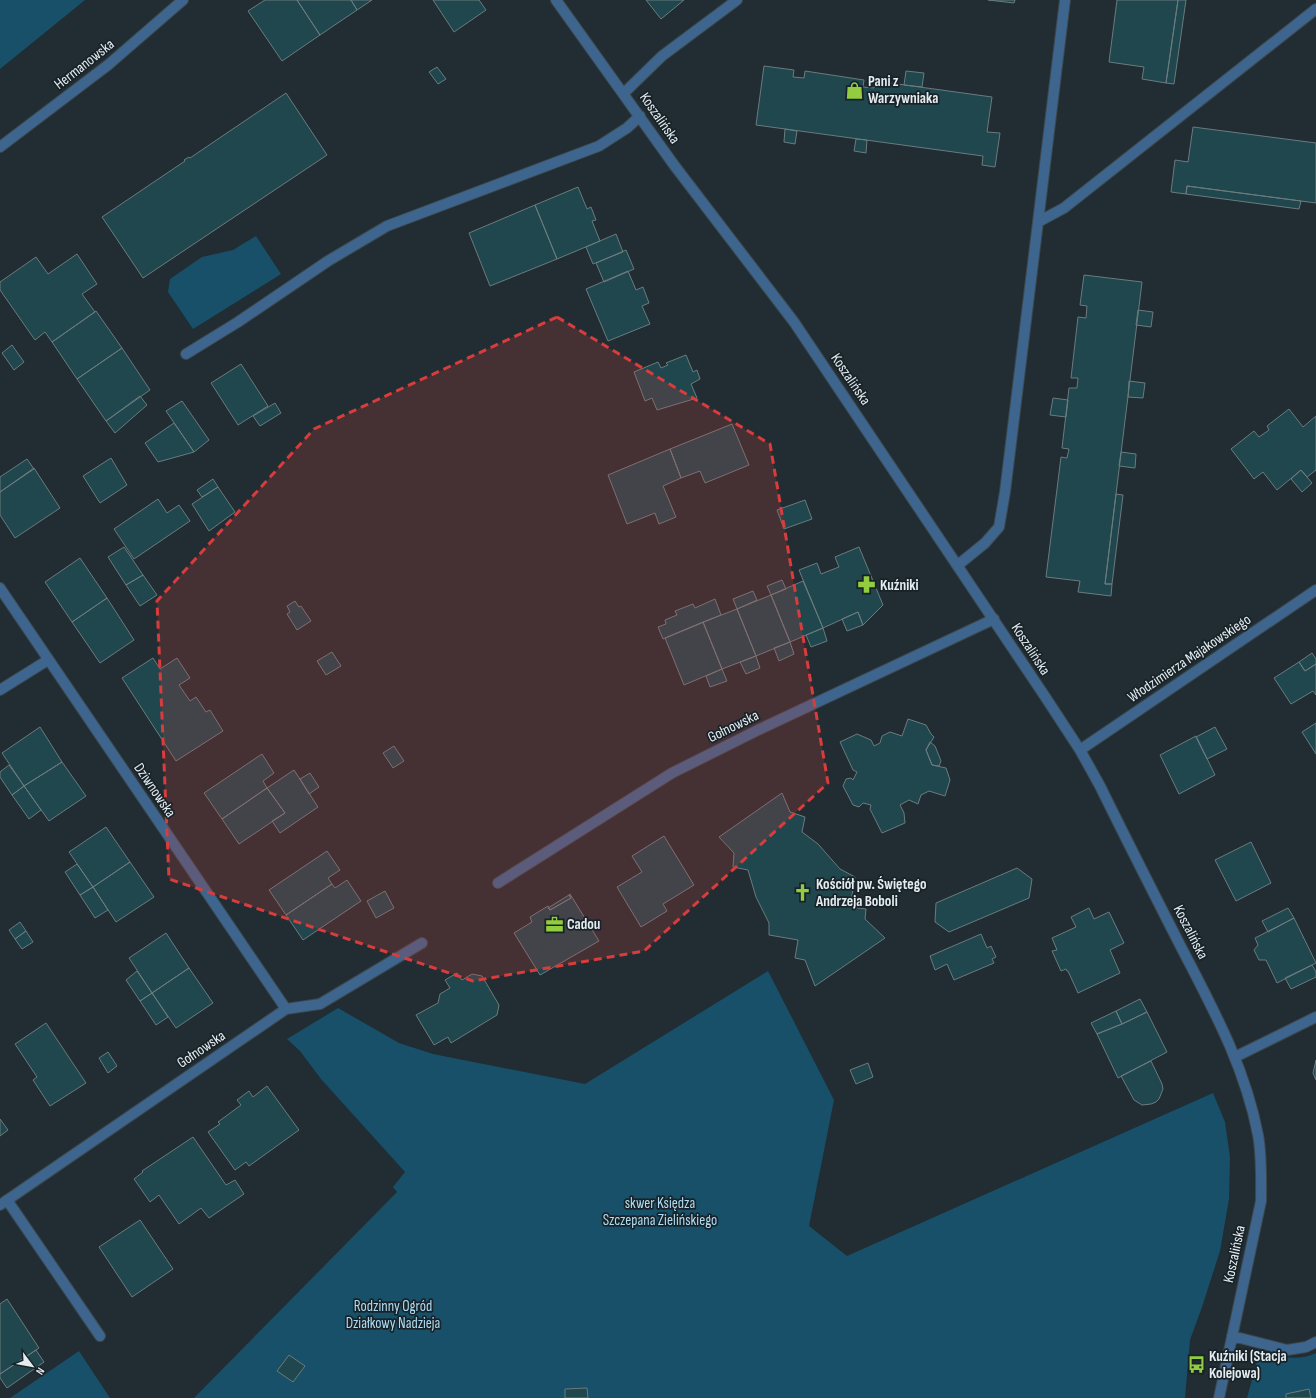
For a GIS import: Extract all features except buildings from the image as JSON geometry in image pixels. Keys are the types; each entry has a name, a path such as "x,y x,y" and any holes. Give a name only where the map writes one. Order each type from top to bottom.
{"street":[{"name":"Hermanowska","path":"0,147 108,65 183,0"},
{"name":"Koszalińska","path":"556,0 624,93 674,165 794,322 958,565 1080,750 1100,786 1214,1011 1235,1057 1253,1114 1258,1136 1262,1168 1261,1201 1219,1398"},
{"path":"624,93 662,56 737,0"},
{"path":"958,565 986,543 999,527 1005,492 1065,0"},
{"path":"1038,222 1064,208 1316,9"},
{"path":"186,354 238,322 328,261 387,226 599,146 627,128 640,116"},
{"name":"Dziwnowska","path":"0,588 286,1010"},
{"name":"Włodzimierza Majakowskiego","path":"1080,750 1316,590"},
{"name":"Gołnowska","path":"498,883 672,773 758,730 994,619"},
{"path":"0,690 48,660"},
{"name":"Gołnowska","path":"100,1336 4,1202 286,1010 320,1004 422,943"},
{"path":"1235,1057 1316,1017"},
{"path":"1232,1336 1287,1350 1306,1347 1316,1342"}],"highlighted area":[{"path":"557,317 770,444 828,783 644,951 473,981 169,879 157,601 314,429"}],"green space":[{"path":"0,0 85,0 0,69"},
{"path":"256,236 281,274 193,329 168,292 170,279 202,257 233,250"},
{"name":"skwer Księdza Szczepana Zielińskiego","path":"768,971 834,1100 809,1226 847,1256 1213,1093 1225,1122 1230,1157 1229,1199 1220,1251 1190,1340 1185,1398 194,1398 397,1192 393,1187 405,1172 321,1079 300,1051 287,1039 338,1008 399,1043 433,1054 585,1084"},
{"path":"79,1351 110,1398 10,1398"},
{"path":"1316,1353 1316,1398 1247,1398 1259,1354 1295,1358 1309,1356"}],"place":[{"name":"Pani z Warzywniaka","path":"855,90"},
{"name":"Kuźniki","path":"867,585"},
{"name":"Kościół pw. Świętego Andrzeja Boboli","path":"803,893"},
{"name":"Cadou","path":"554,924"},
{"name":"Kuźniki (Stacja Kolejowa)","path":"1196,1365"}],"park label":[{"name":"Rodzinny Ogród Działkowy Nadzieja","path":"393,1314"}]}
